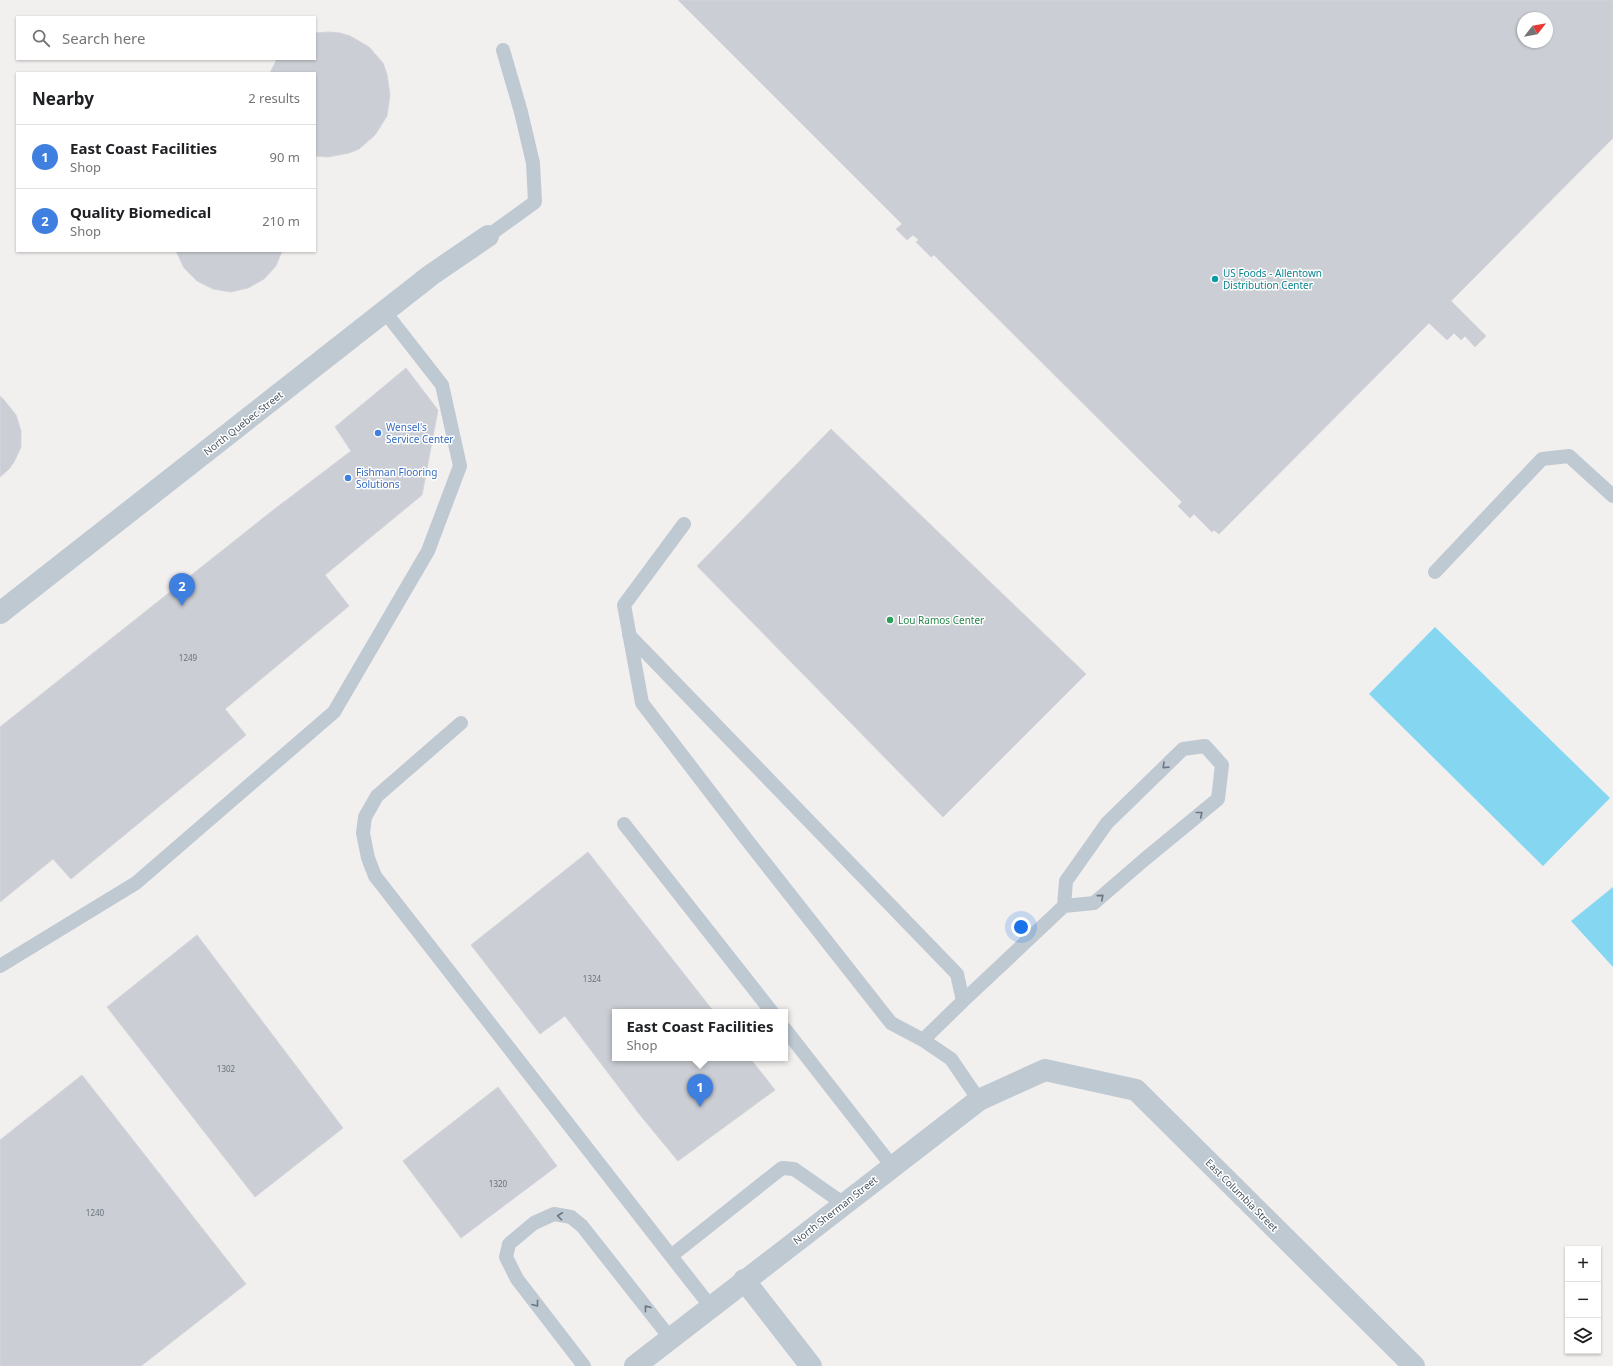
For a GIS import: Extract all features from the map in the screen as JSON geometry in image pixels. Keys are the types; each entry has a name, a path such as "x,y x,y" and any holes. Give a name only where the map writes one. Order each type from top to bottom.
{"street":[{"name":"North Quebec Street","path":"0,613 431,275 488,236"},
{"name":"North Sherman Street","path":"635,1366 744,1280 979,1100 1045,1070"},
{"name":"East Columbia Street","path":"1045,1070 1136,1090 1414,1366"},
{"path":"744,1280 811,1366"}],"lane":[{"path":"488,236 536,202 533,163 504,50"},
{"path":"0,966 136,883 334,712 428,551 460,466 442,385 385,312"},
{"path":"1435,572 1542,459 1569,456 1613,496"},
{"path":"684,524 624,605 642,703 747,840 891,1023 923,1040 951,1059 979,1100"},
{"path":"630,635 957,974 963,1001"},
{"path":"462,723 377,796 365,817 363,833 368,858 375,876 711,1307"},
{"path":"923,1040 1064,906 1094,903 1218,799 1222,765 1205,746 1183,749 1107,823 1066,881 1064,906"},
{"path":"624,824 770,1009"},
{"path":"788,1033 892,1166"},
{"path":"671,1256 782,1168 794,1169 844,1204"},
{"path":"584,1366 517,1279 506,1258 510,1244 534,1223 554,1214 571,1217 582,1226 671,1338"}],"water":[{"path":"1435,627 1610,798 1543,866 1369,694"},
{"path":"1613,887 1613,967 1571,921"}],"building":[{"name":"US Foods - Allentown Distribution Center","path":"678,0 1613,0 1613,138 1451,301 1486,336 1475,347 1465,336 1461,340 1454,333 1447,340 1429,323 1219,534 1214,530 1212,532 1194,514 1190,518 1178,506 1182,502 934,255 931,257 916,242 919,240 913,235 907,240 896,229 902,224"},
{"path":"316,33 340,33 350,36 369,47 383,63 387,74 390,95 387,116 375,135 359,149 349,153 328,157 316,156 316,72 270,72 276,60 316,60"},
{"path":"176,252 282,252 276,266 264,279 248,288 231,292 213,289 197,281 184,268"},
{"path":"406,368 438,410 422,495 325,575 349,606 225,709 246,735 71,879 53,859 0,902 0,727 272,511 351,451 335,427"},
{"path":"0,396 16,415 21,431 21,447 14,462 0,477"},
{"name":"Lou Ramos Center","path":"831,429 1086,674 943,817 697,566"},
{"path":"588,852 712,1009 612,1009 612,1061 752,1061 775,1090 678,1161 640,1115 565,1016 540,1034 471,945"},
{"path":"197,935 343,1128 255,1197 107,1007"},
{"path":"82,1075 246,1284 141,1366 0,1366 0,1140"},
{"path":"498,1087 557,1166 461,1238 403,1161"}],"place":[{"name":"US Foods - Allentown Distribution Center","path":"1215,279"},
{"name":"Wensel's Service Center","path":"378,433"},
{"name":"Fishman Flooring Solutions","path":"348,478"},
{"name":"Quality Biomedical","path":"182,606"},
{"name":"Lou Ramos Center","path":"890,620"},
{"name":"East Coast Facilities","path":"700,1107"}]}
